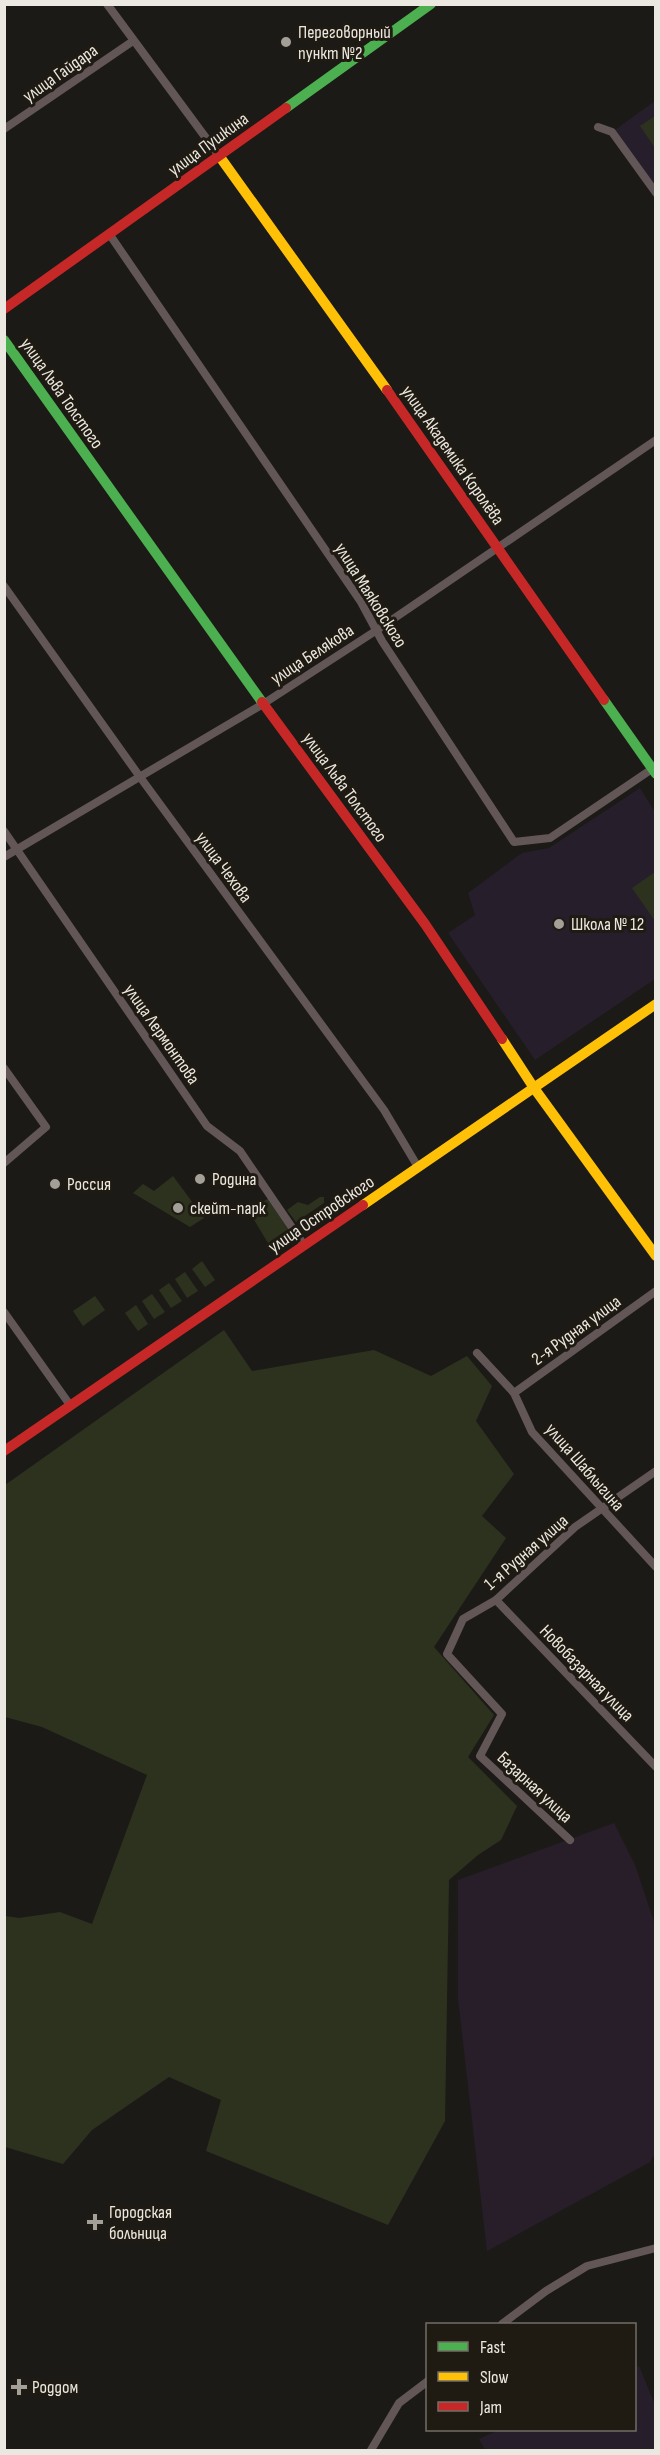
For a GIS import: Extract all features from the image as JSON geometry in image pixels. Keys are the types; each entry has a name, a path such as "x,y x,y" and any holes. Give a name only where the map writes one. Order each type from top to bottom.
{"street":[{"path":"106,4 220,157"},
{"name":"улица Пушкина","path":"4,309 220,157 431,4"},
{"name":"улица Гайдара","path":"4,129 132,41"},
{"path":"598,127 612,132 656,193"},
{"name":"улица Академика Королёва","path":"220,157 654,771"},
{"name":"улица Маяковского","path":"110,235 361,602 514,842 550,838 654,771"},
{"name":"улица Льва Толстого","path":"4,340 263,704 425,924 534,1088 656,1256"},
{"name":"улица Белякова","path":"4,857 263,704 377,630 656,440"},
{"name":"улица Чехова","path":"4,586 140,777 384,1110 418,1167"},
{"name":"улица Лермонтова","path":"4,831 207,1126 240,1151 304,1245"},
{"name":"улица Островского","path":"4,1451 656,1004"},
{"path":"4,1068 46,1126 4,1163"},
{"name":"2-я Рудная улица","path":"514,1393 656,1290"},
{"path":"4,1312 70,1406"},
{"name":"улица Шаблыгина","path":"477,1353 514,1393 532,1432 656,1568"},
{"name":"1-я Рудная улица","path":"480,1755 502,1714 447,1654 463,1619 496,1600 575,1527 656,1471"},
{"name":"Новобазарная улица","path":"496,1600 656,1767"},
{"name":"Базарная улица","path":"480,1755 570,1840"},
{"path":"505,2323 546,2291 587,2266 656,2248"},
{"path":"371,2451 399,2403 426,2383"}],"shaded area":[{"path":"655,101 655,186 615,130"},
{"name":"Школа № 12","path":"640,788 655,812 655,979 535,1060 448,933 475,915 468,893 522,853 549,848"},
{"path":"614,1823 635,1865 655,1925 655,2154 650,2162 487,2251 458,1998 458,1880"},
{"path":"639,2366 655,2405 655,2450 485,2450 479,2439 497,2431 636,2431 636,2368"}],"green space":[{"path":"655,116 655,148 640,126"},
{"path":"655,872 655,921 632,888"},
{"name":"скейт-парк","path":"173,1176 204,1218 190,1227 133,1193 143,1184 154,1191"},
{"path":"324,1197 324,1203 296,1222 287,1210 298,1202 308,1205"},
{"path":"269,1198 290,1228 268,1243 253,1218 258,1205"},
{"path":"202,1261 215,1280 205,1287 192,1269"},
{"path":"185,1272 198,1291 187,1298 175,1279"},
{"path":"169,1283 182,1301 171,1308 159,1290"},
{"path":"152,1294 165,1312 154,1319 142,1301"},
{"path":"95,1296 105,1310 83,1326 73,1311"},
{"path":"136,1305 148,1324 138,1331 125,1313"},
{"path":"224,1330 252,1371 374,1350 431,1376 467,1356 492,1386 476,1421 514,1474 482,1516 506,1538 434,1647 494,1715 468,1757 517,1806 501,1840 478,1855 449,1880 445,2121 388,2225 206,2151 221,2100 169,2077 92,2130 63,2164 5,2147 5,1916 19,1918 60,1912 92,1924 147,1775 42,1727 5,1717 5,1485"}],"traffic: fast":[{"path":"286,108 431,4"},
{"path":"4,340 262,702"},
{"path":"604,700 656,774"}],"traffic: slow":[{"path":"220,157 387,390"},
{"path":"363,1205 656,1004"},
{"path":"502,1039 534,1088 656,1256"}],"traffic: jam":[{"path":"4,309 286,108"},
{"path":"387,390 604,700"},
{"path":"262,702 425,924 502,1039"},
{"path":"4,1451 363,1205"}],"place":[{"name":"Переговорный пункт №2","path":"286,42"},
{"name":"Школа № 12","path":"559,924"},
{"name":"Родина","path":"200,1179"},
{"name":"Россия","path":"55,1184"},
{"name":"скейт-парк","path":"178,1208"},
{"name":"Городская больница","path":"95,2222"},
{"name":"Роддом","path":"19,2387"}]}
